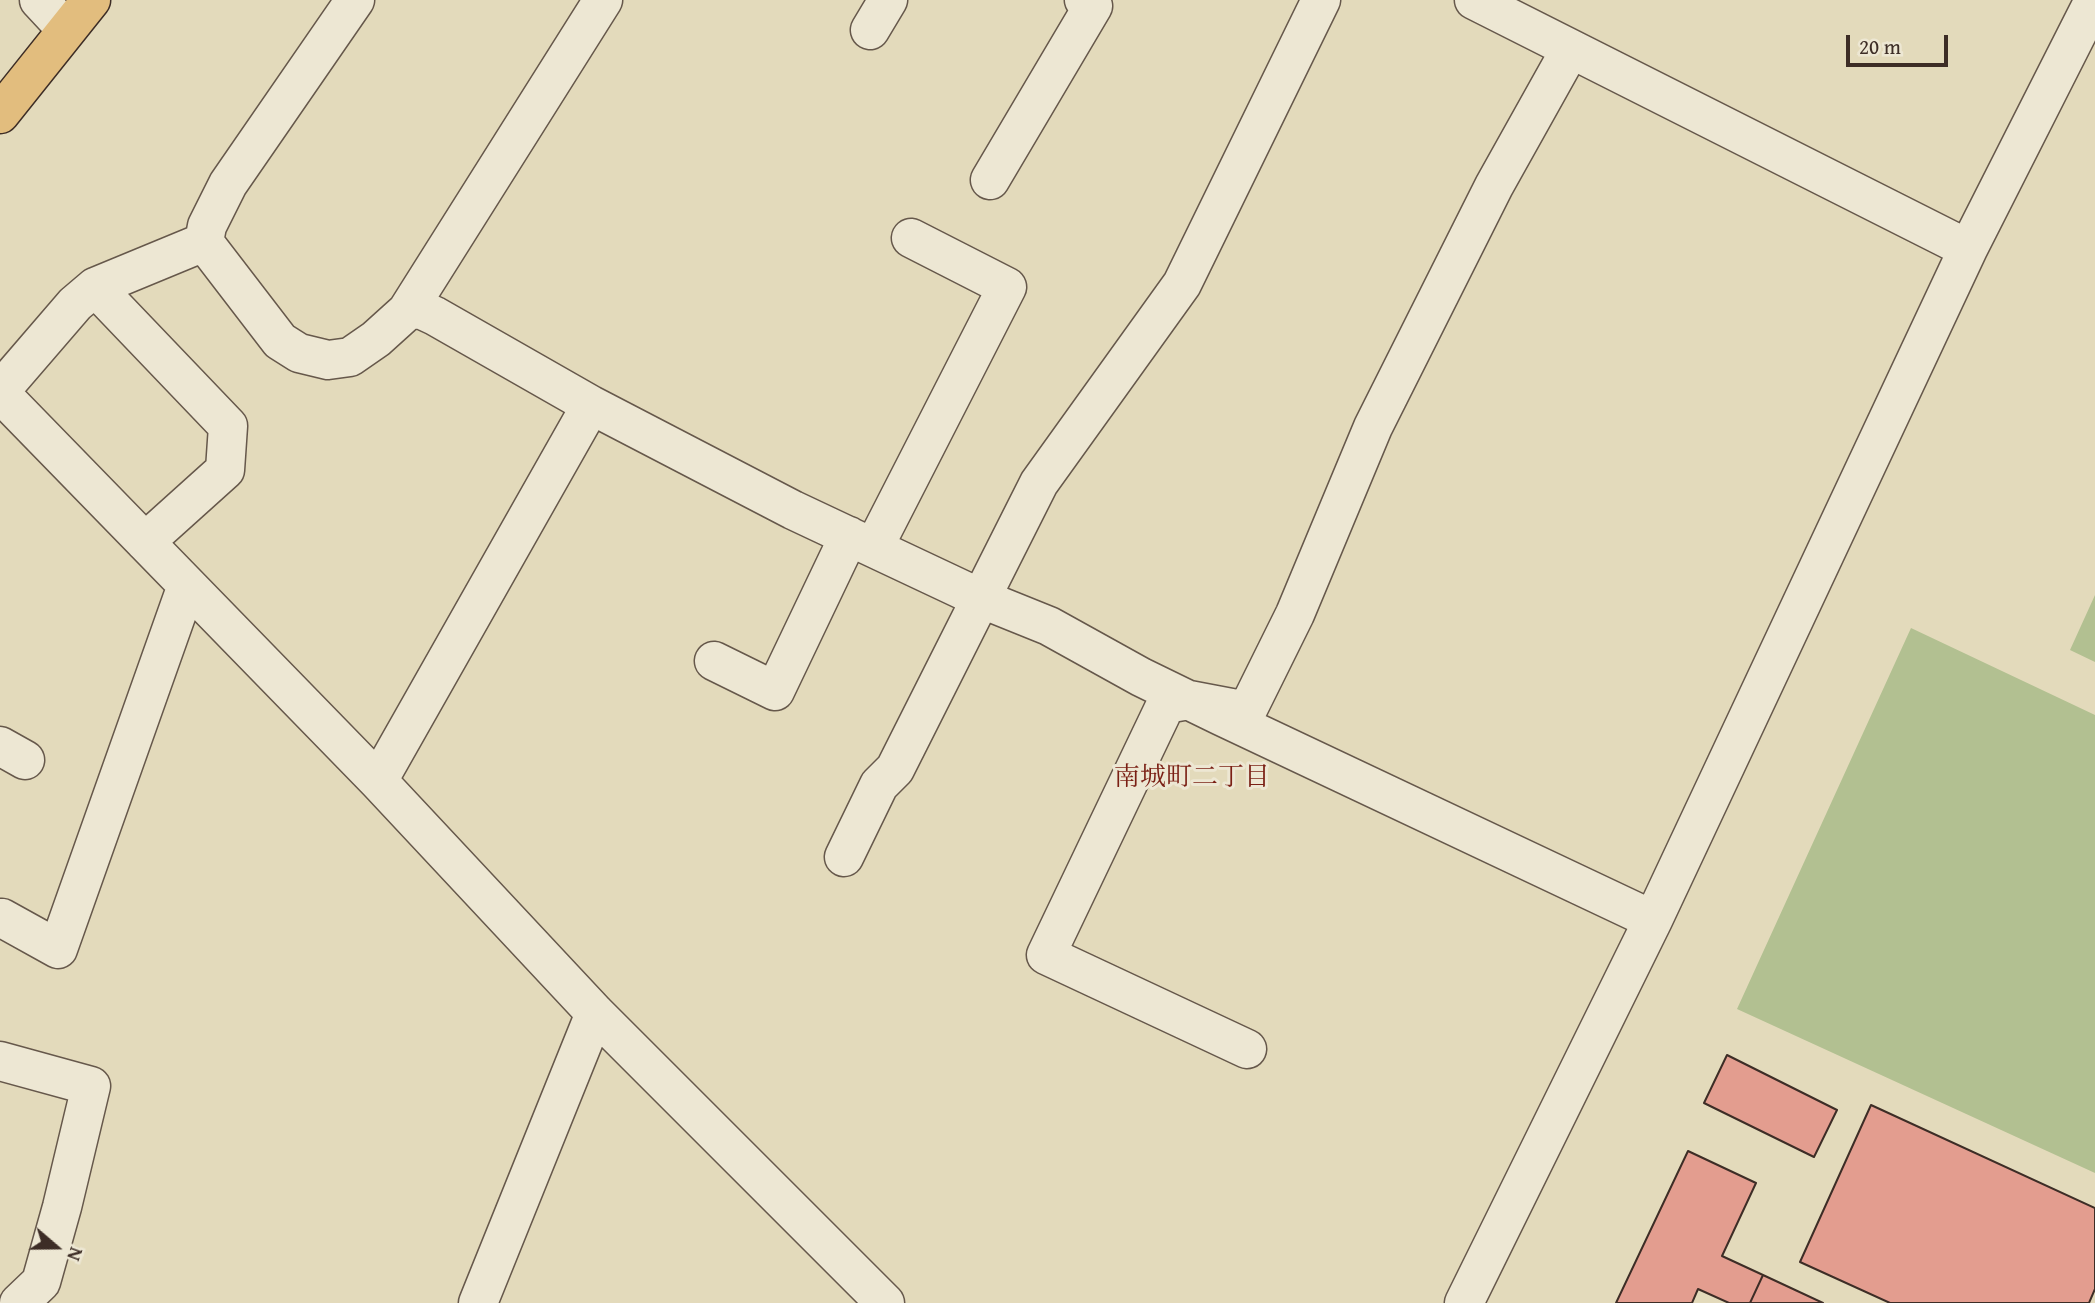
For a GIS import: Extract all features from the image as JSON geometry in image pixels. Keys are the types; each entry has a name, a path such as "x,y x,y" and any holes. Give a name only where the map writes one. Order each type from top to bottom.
{"main road":[{"path":"0,114 91,0"}],"street":[{"path":"38,0 66,29"},
{"path":"355,0 228,184 207,226 204,242 280,341 299,353 328,359 350,357 376,339 407,311 603,0"},
{"path":"990,180 1093,6 1084,0"},
{"path":"844,858 879,785 895,769 1039,483 1182,284 1321,0"},
{"path":"1475,0 1968,249"},
{"path":"1464,1303 1653,920 1968,249 2095,4"},
{"path":"1247,1049 1046,955 1166,704 1189,700 1247,711 1295,614 1373,427 1494,186 1570,50"},
{"path":"714,662 775,691 1007,287 911,238"},
{"path":"204,242 95,287 75,304 0,392 378,781 595,1013 885,1303"},
{"path":"95,287 228,426 225,470 145,542"},
{"path":"407,311 420,309 435,316 591,405 793,509 982,599 1049,626 1141,677 1653,920"},
{"path":"378,781 591,405"},
{"path":"1,914 58,949 187,585"},
{"path":"478,1303 595,1013"},
{"path":"0,1061 91,1086 41,1282 19,1303"}],"green space":[{"path":"2095,595 2095,662 2070,650"},
{"path":"1911,628 2095,715 2095,1173 1737,1009"}],"building":[{"path":"1727,1055 1837,1110 1814,1157 1704,1103"},
{"path":"1871,1105 2095,1208 2095,1289 2089,1303 1890,1303 1800,1262"},
{"path":"1688,1151 1756,1183 1722,1256 1763,1275 1750,1303 1729,1303 1698,1289 1692,1303 1616,1303"},
{"path":"1763,1275 1823,1303 1750,1303"}],"district":[{"name":"南城町二丁目","path":"1192,778"}]}
